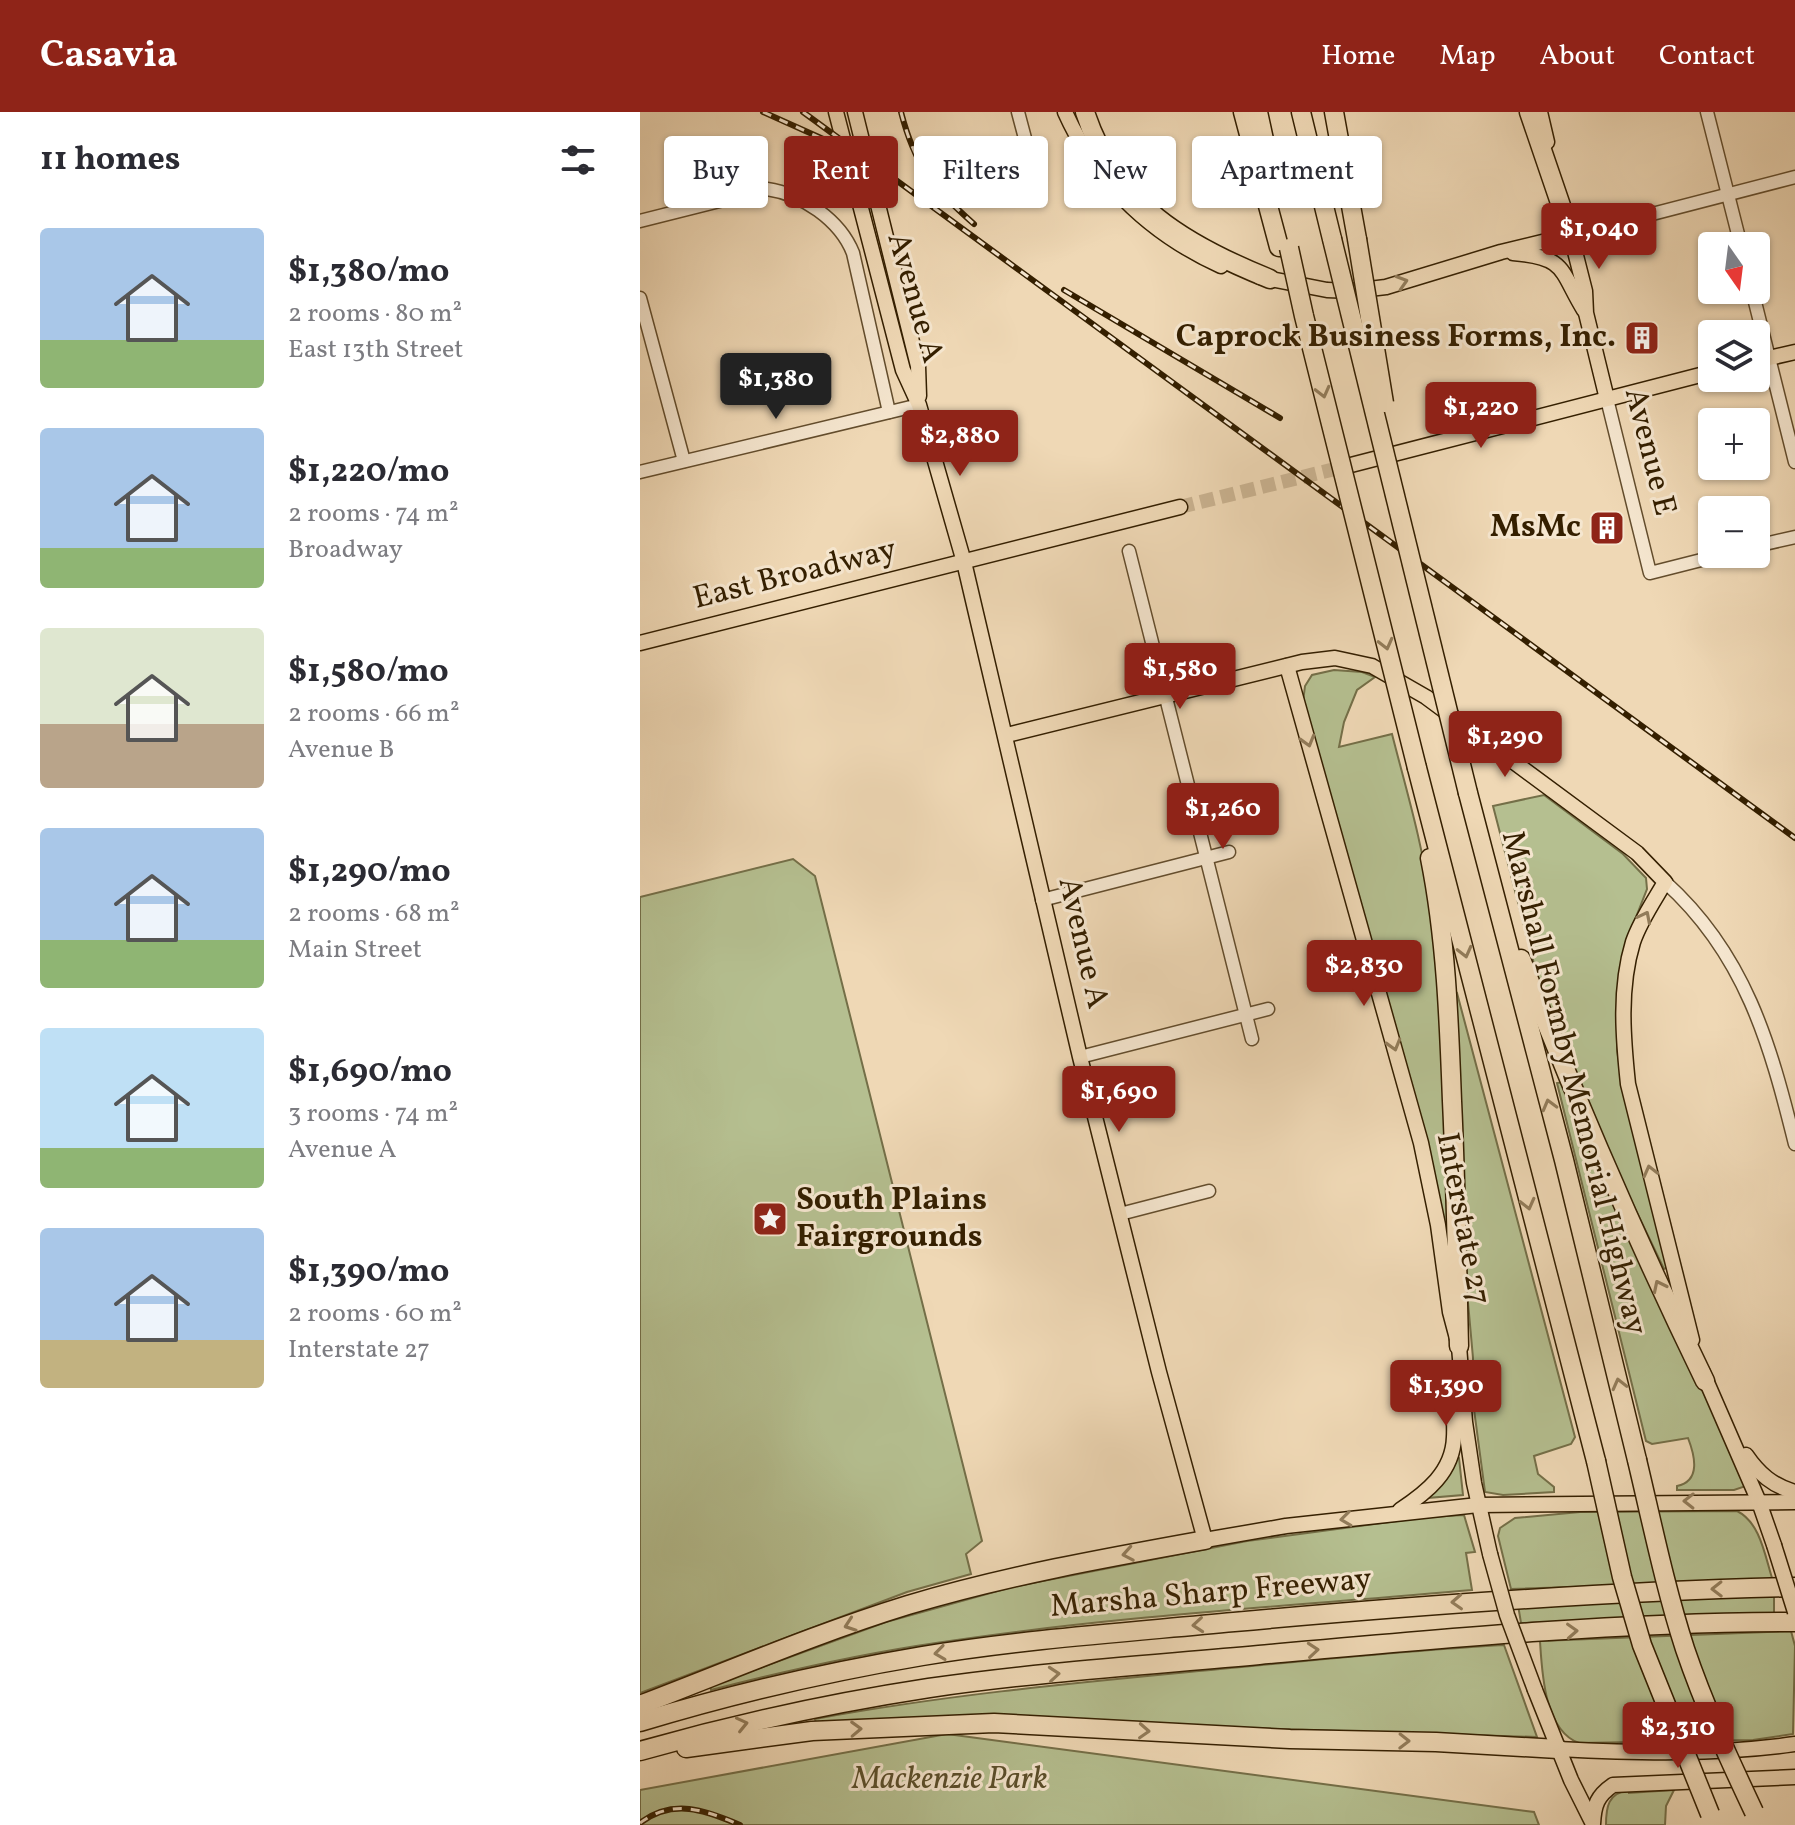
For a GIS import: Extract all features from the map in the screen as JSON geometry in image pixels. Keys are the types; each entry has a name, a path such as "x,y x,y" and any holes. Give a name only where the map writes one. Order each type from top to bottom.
{"highway":[{"path":"1085,112 1110,164 1154,215 1199,248 1270,279"},
{"path":"1243,112 1304,316 1596,1461 1622,1577 1667,1713 1713,1819"},
{"path":"1258,112 1284,248"},
{"name":"Marshall Formby Memorial Highway","path":"1301,112 1468,793 1564,1160 1665,1579 1686,1651 1728,1758 1757,1818"},
{"path":"1334,112 1392,445 1399,505"},
{"path":"1529,112 1571,235"},
{"path":"1417,768 1421,818 1439,918 1448,1003 1458,1221 1459,1346"},
{"path":"1490,878 1578,1105 1643,1253 1705,1381"},
{"path":"640,1705 908,1605 1002,1579 1205,1540"},
{"name":"Marsha Sharp Freeway","path":"640,1722 737,1694 841,1671 1015,1643 1443,1603 1647,1590 1795,1587"},
{"name":"Marsha Sharp Freeway","path":"640,1753 719,1729 826,1705 1020,1677 1487,1635 1795,1622"},
{"path":"640,1753 812,1731 994,1723 1558,1749"}],"main road":[{"name":"Avenue A","path":"836,112 903,370 919,405 964,562 1080,1057 1205,1540"},
{"name":"Avenue A","path":"855,112 918,366 919,405"},
{"path":"1065,112 1113,188 1154,228 1193,253 1221,266 1304,288 1352,291 1386,287 1501,252 1571,235"},
{"name":"Avenue E","path":"1540,112 1585,291 1586,313 1607,399"},
{"path":"1501,252 1546,259 1560,267 1586,313"},
{"path":"1770,358 1795,352"},
{"path":"1347,466 1698,376"},
{"name":"East Broadway","path":"640,643 1180,507"},
{"path":"1007,735 1287,666 1335,658 1372,666 1426,697 1637,853 1665,882 1634,940 1627,970 1624,1042 1628,1084 1687,1324 1705,1381 1759,1502 1795,1612"},
{"name":"Interstate 27","path":"1287,666 1421,1143 1459,1346 1460,1377 1478,1505 1490,1554 1535,1690 1593,1824"},
{"path":"1395,1513 1426,1493 1448,1462 1454,1442 1453,1403 1460,1377"},
{"path":"1729,1430 1756,1470 1778,1487 1795,1492"},
{"name":"Marsha Sharp Freeway","path":"1205,1540 1395,1513 1478,1505 1795,1502"},
{"path":"1558,1749 1610,1752 1751,1750 1795,1744"},
{"path":"1593,1824 1593,1807 1613,1785 1795,1777"}],"street":[{"path":"1018,112 1024,136"},
{"path":"1707,112 1738,232"},
{"path":"1571,235 1795,177"},
{"path":"640,221 767,189 780,191 814,209 843,232 853,253 889,412"},
{"path":"640,298 684,461"},
{"path":"1770,385 1795,462"},
{"name":"Avenue E","path":"1607,399 1650,573 1698,561"},
{"path":"640,472 919,405"},
{"path":"1770,543 1795,537"},
{"path":"1129,551 1252,1039"},
{"path":"1042,900 1229,852"},
{"path":"1665,882 1690,904 1716,936 1742,980 1764,1030 1795,1144"},
{"path":"1080,1057 1268,1009"},
{"path":"1120,1214 1209,1191"}],"green space":[{"path":"1334,670 1362,672 1375,677 1357,690 1344,722 1339,747 1392,734 1423,859 1435,941 1441,1022 1448,1224 1444,1224 1423,1128 1303,702 1305,686 1312,675"},
{"path":"1544,795 1623,854 1646,878 1647,889 1629,935 1617,992 1617,1050 1622,1082 1669,1266 1664,1269 1591,1117 1540,987 1493,806"},
{"name":"South Plains Fairgrounds","path":"793,859 815,876 982,1541 966,1554 971,1574 907,1592 640,1693 640,897"},
{"path":"1457,993 1575,1437 1571,1444 1534,1456 1538,1474 1554,1487 1554,1492 1503,1495 1485,1492 1473,1402 1473,1358 1466,1280 1453,994"},
{"path":"1564,1082 1649,1281 1746,1486 1734,1490 1677,1490 1677,1486 1690,1479 1693,1473 1693,1452 1688,1438 1652,1444 1646,1441 1557,1083"},
{"path":"1456,1457 1459,1458 1463,1495 1427,1498"},
{"path":"1737,1511 1757,1532 1773,1581 1511,1589 1498,1536 1500,1528 1515,1518 1580,1512"},
{"path":"1464,1515 1475,1552 1466,1553 1472,1590 1136,1619 1003,1634 908,1647 711,1690 710,1686 886,1622 1012,1587 1247,1541 1427,1517"},
{"path":"1774,1595 1774,1613 1521,1623 1518,1605"},
{"path":"1791,1631 1795,1646 1793,1734 1753,1740 1579,1743 1558,1726 1547,1699 1540,1641"},
{"path":"1504,1645 1537,1737 923,1718 816,1723 815,1719 1048,1686"},
{"name":"Mackenzie Park","path":"947,1734 1534,1812 1539,1825 640,1825 640,1790"},
{"path":"1629,1790 1629,1793 1674,1790 1666,1806 1665,1825 1606,1825 1612,1798"}],"tunnel":[{"path":"1180,507 1347,466"}],"railway":[{"path":"763,112 817,136"},
{"path":"803,112 1795,838"},
{"path":"901,112 906,131 927,175 974,224"},
{"path":"1064,290 1280,418"},
{"path":"640,1823 665,1811 689,1809 740,1825"}],"place":[{"name":"Caprock Business Forms, Inc.","path":"1642,338"},
{"name":"MsMc","path":"1607,528"},
{"name":"South Plains Fairgrounds","path":"770,1219"}]}
